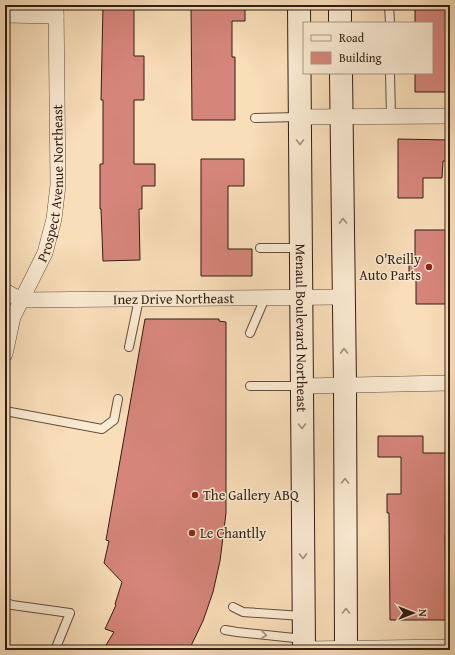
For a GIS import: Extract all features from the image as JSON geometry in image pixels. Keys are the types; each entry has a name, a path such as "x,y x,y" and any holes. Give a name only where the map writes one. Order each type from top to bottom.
{"main road":[{"name":"Menaul Boulevard Northeast","path":"299,5 304,646"},
{"path":"340,5 340,22"},
{"path":"341,74 345,384 346,649"}],"street":[{"path":"5,15 56,11"},
{"name":"Prospect Avenue Northeast","path":"5,354 13,317 45,253 54,219 58,185 56,11"},
{"path":"300,118 450,116"},
{"name":"Inez Drive Northeast","path":"5,291 21,300 344,297"},
{"path":"302,386 450,383"},
{"path":"304,646 346,649 415,649 450,647"}],"lane":[{"path":"389,5 390,22"},
{"path":"390,74 391,116"},
{"path":"255,118 300,118"},
{"path":"260,248 301,248"},
{"path":"250,333 265,298"},
{"path":"129,347 140,299"},
{"path":"250,386 302,386"},
{"path":"5,411 102,429 114,420 118,400"},
{"path":"5,602 12,605 70,613 55,650"},
{"path":"233,607 243,612 304,616"},
{"path":"226,630 304,646"}],"building":[{"path":"103,5 134,5 134,56 144,56 144,100 134,100 134,164 155,164 155,186 142,186 142,209 139,209 140,260 103,261 100,209 100,164 103,164 103,100 101,100"},
{"path":"191,5 245,5 245,21 232,21 232,57 235,57 235,120 192,120"},
{"path":"415,5 450,5 450,92 415,92 415,74 433,74 433,22 415,22"},
{"path":"398,139 450,140 450,161 443,161 442,178 423,178 423,198 398,198"},
{"path":"201,159 244,159 244,186 228,186 228,249 252,249 252,276 201,276"},
{"name":"O'Reilly Auto Parts","path":"415,230 450,230 450,304 416,304 416,278 409,278 409,256 415,256"},
{"path":"145,319 219,319 219,321 226,322 226,513 220,561 213,592 203,621 189,650 103,650 114,632 105,629 116,605 115,604 122,582 104,563 109,541 106,540"},
{"path":"378,436 423,436 423,453 450,453 450,535 445,535 446,593 450,593 450,620 390,620 389,513 387,513 387,494 401,494 401,457 378,457"}],"place":[{"name":"O'Reilly Auto Parts","path":"429,267"},
{"name":"The Gallery ABQ","path":"195,495"},
{"name":"Le Chantlly","path":"192,533"}]}
